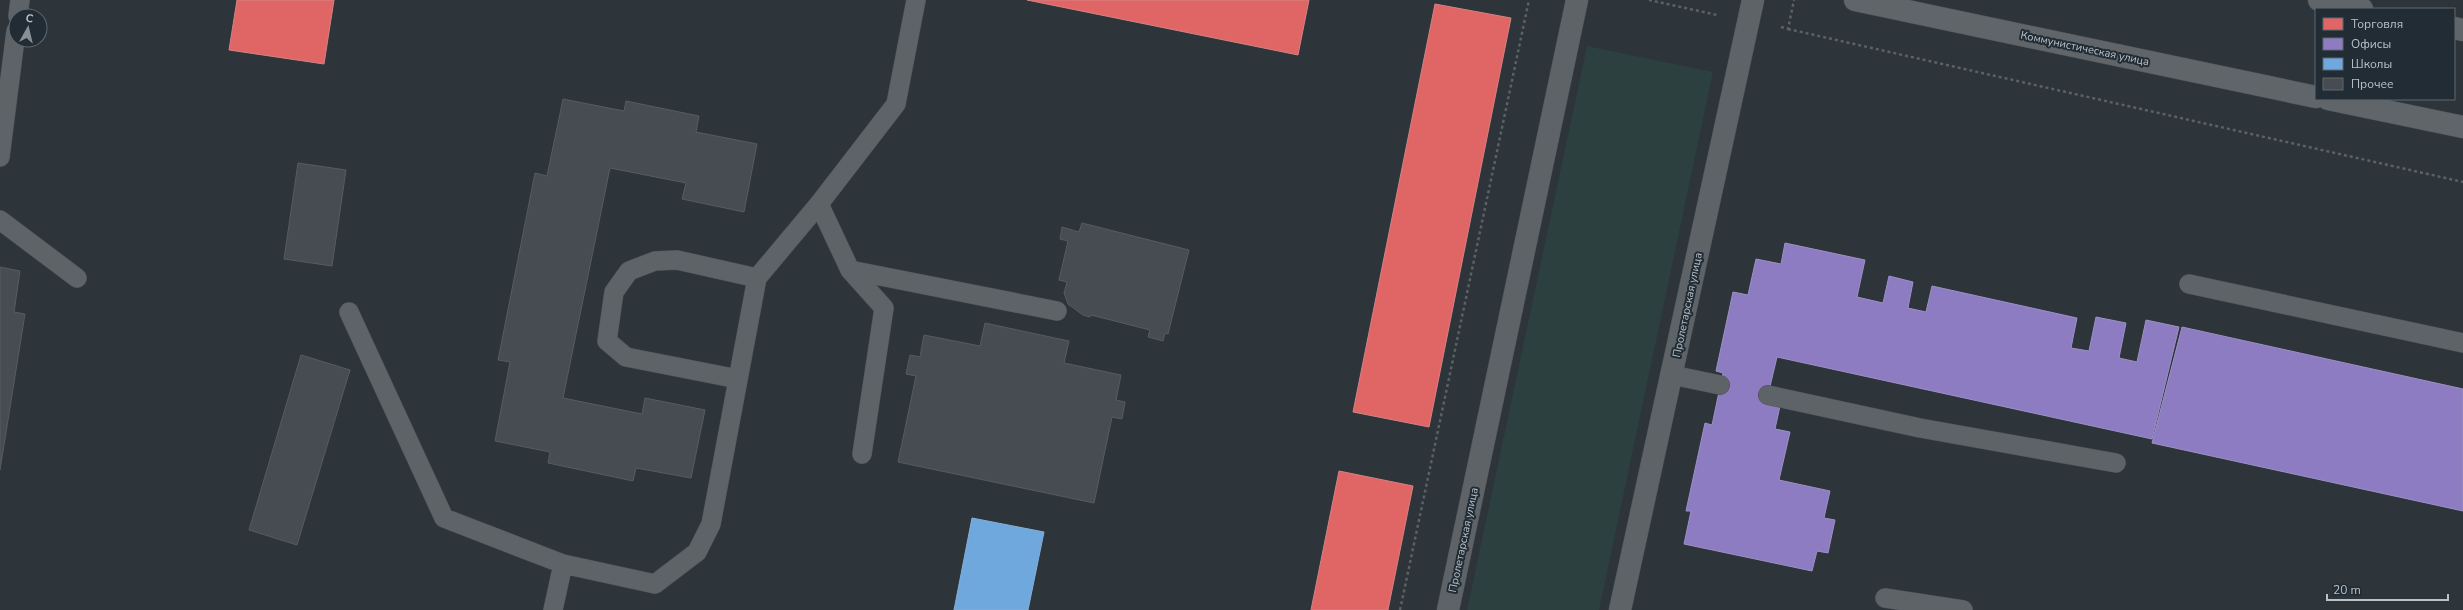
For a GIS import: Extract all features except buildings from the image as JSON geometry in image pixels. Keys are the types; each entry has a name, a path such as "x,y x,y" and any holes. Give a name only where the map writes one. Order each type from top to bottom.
{"main road":[{"name":"Коммунистическая улица","path":"1855,0 2315,96"},
{"path":"2319,0 2357,8"},
{"path":"2333,100 2463,127"}],"street":[{"name":"Пролетарская улица","path":"1448,610 1577,0"},
{"name":"Пролетарская улица","path":"1620,610 1753,0"}],"lane":[{"path":"348,312 444,518 562,564 655,584 697,552 711,524 756,278 819,204 896,104 916,0"},
{"path":"0,157 14,48"},
{"path":"819,204 850,270 884,308 862,454"},
{"path":"0,220 77,278"},
{"path":"738,379 626,357 607,342 614,292 629,271 655,261 677,260 756,278"},
{"path":"850,270 1058,310"},
{"path":"2189,284 2463,342"},
{"path":"1672,375 1720,385"},
{"path":"1768,395 1920,428 2116,463"},
{"path":"553,610 562,564"},
{"path":"1884,598 1963,610"}],"path":[{"path":"1400,610 1529,0"},
{"path":"1788,29 2463,182"}],"green space":[{"path":"1587,46 1713,72 1599,610 1467,610"}]}
